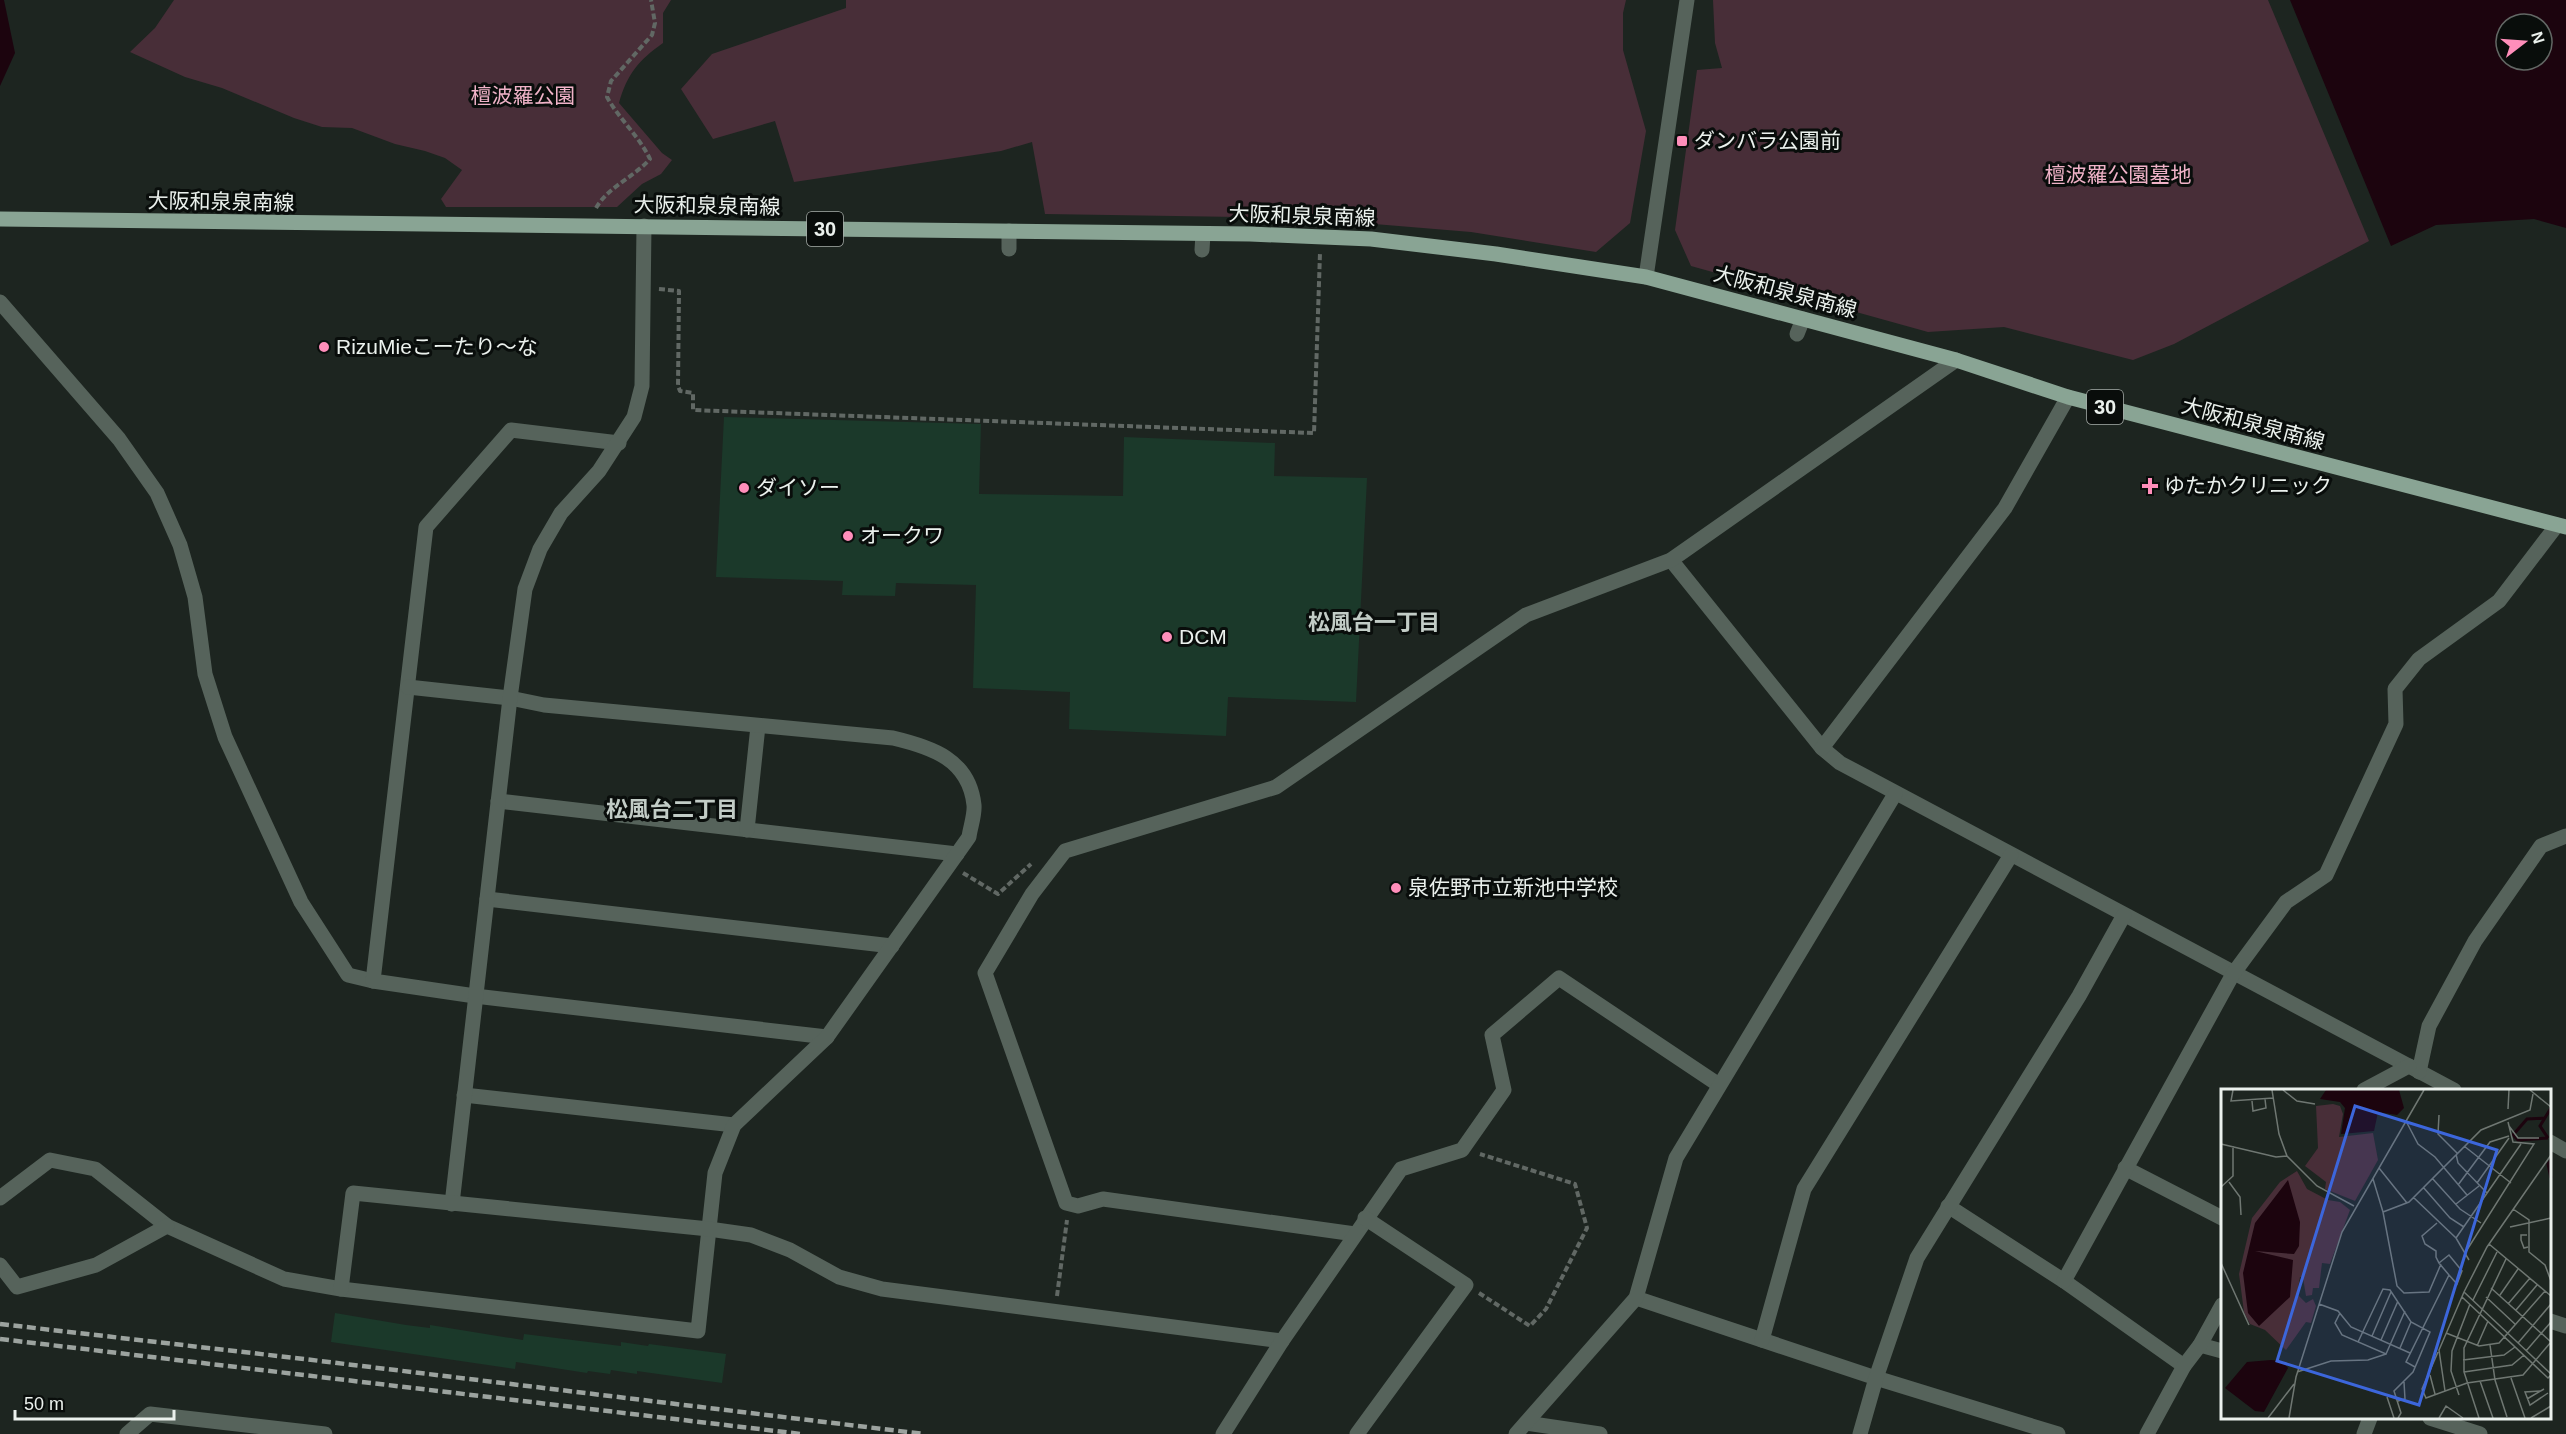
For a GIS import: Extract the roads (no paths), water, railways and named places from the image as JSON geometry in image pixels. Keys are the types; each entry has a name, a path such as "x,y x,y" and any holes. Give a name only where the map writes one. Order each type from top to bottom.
{"main road":[{"name":"大阪和泉泉南線","path":"0,219 1009,231 1371,239 1496,254 1646,277 1956,360 2068,397 2562,526"}],"street":[{"path":"1646,277 1687,0"},
{"path":"452,1204 510,698 525,589 540,549 561,513 599,471 634,417 642,386 644,226"},
{"path":"1009,231 1009,249"},
{"path":"1202,250 1203,234"},
{"path":"0,302 119,439 157,493 180,545 195,597 208,685 225,736 268,835 301,902 348,975 373,981 475,996 827,1037"},
{"path":"1797,334 1803,319"},
{"path":"1355,1234 1103,1199 1078,1206 1066,1203 985,973 1032,894 1065,851 1276,787 1526,615 1671,560 1956,360"},
{"path":"1822,748 2005,508 2068,397"},
{"path":"373,981 426,527 511,430 618,443"},
{"path":"2064,1281 2233,974 2286,902 2326,875 2396,724 2395,689 2419,659 2499,602 2562,526"},
{"path":"1671,560 1822,748 1840,763 2452,1089"},
{"path":"0,1198 50,1160 95,1168 167,1226 284,1279 341,1289 698,1331 715,1173 734,1125 804,1062 827,1037 969,837 974,805 964,774 947,757 922,745 893,738 544,705 510,698 408,687"},
{"path":"747,830 758,726"},
{"path":"1521,1429 1636,1298 1676,1158 1895,794"},
{"path":"498,801 747,830 953,859"},
{"path":"2366,1089 2414,1069 2429,1026 2475,941 2541,846 2566,836"},
{"path":"1762,1340 1804,1189 2011,855"},
{"path":"487,899 892,946"},
{"path":"1860,1434 1876,1378 1917,1258 2079,996 2124,915"},
{"path":"1224,1434 1282,1341 1401,1169 1462,1150 1504,1090 1492,1035 1559,978 1719,1085"},
{"path":"464,1095 734,1125"},
{"path":"2551,1143 2566,1151"},
{"path":"2125,1168 2221,1217"},
{"path":"341,1289 353,1193 709,1228 751,1235 790,1250 839,1277 882,1289 1282,1341"},
{"path":"1948,1206 2064,1281 2184,1366"},
{"path":"1357,1434 1466,1285 1365,1218"},
{"path":"0,1265 17,1287 96,1265 167,1226"},
{"path":"1636,1298 1876,1378 2058,1434"},
{"path":"2147,1434 2184,1366 2221,1308"},
{"path":"2551,1321 2566,1326"},
{"path":"2200,1344 2221,1351"},
{"path":"127,1434 150,1414 325,1434"},
{"path":"2364,1434 2370,1419"},
{"path":"2433,1419 2480,1434"},
{"path":"1521,1429 1600,1434"}],"railway":[{"path":"0,1324 924,1434"},
{"path":"0,1339 801,1434"}],"place":[{"name":"ダンバラ公園前","path":"1682,141"},
{"name":"RizuMieこーたり～な","path":"324,347"},
{"name":"ゆたかクリニック","path":"2150,486"},
{"name":"ダイソー","path":"744,488"},
{"name":"オークワ","path":"848,536"},
{"name":"DCM","path":"1167,637"},
{"name":"泉佐野市立新池中学校","path":"1396,888"}],"district":[{"name":"松風台一丁目","path":"1374,622"},
{"name":"松風台二丁目","path":"672,809"}],"park label":[{"name":"檀波羅公園","path":"523,96"},
{"name":"檀波羅公園墓地","path":"2118,175"}]}
